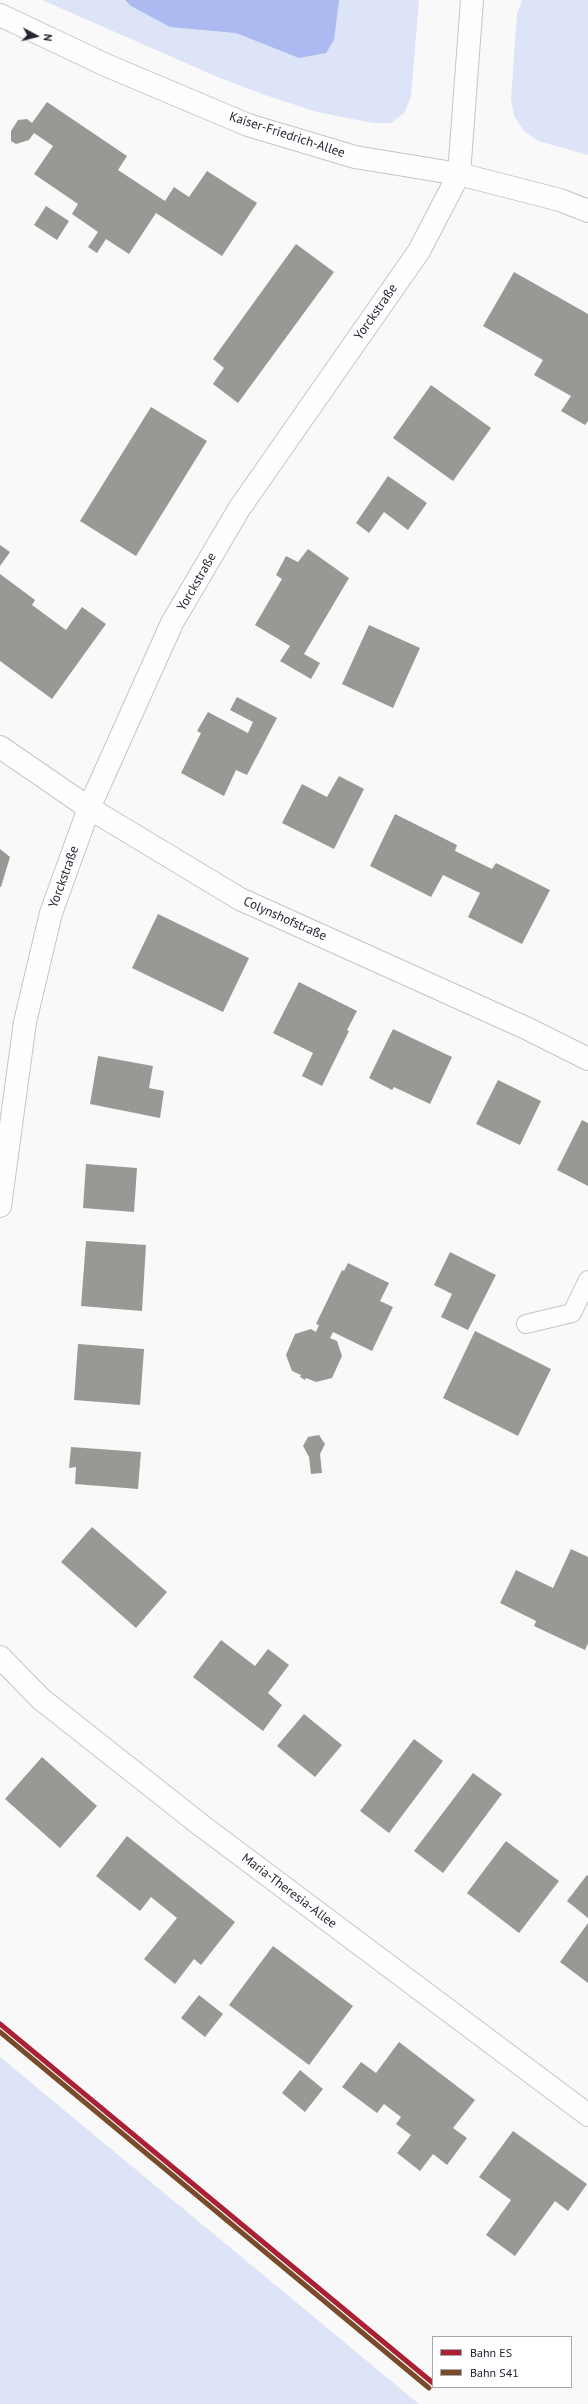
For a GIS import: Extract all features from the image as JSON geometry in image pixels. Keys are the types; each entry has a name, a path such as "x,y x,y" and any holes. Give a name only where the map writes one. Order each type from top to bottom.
{"street":[{"name":"Yorckstraße","path":"0,1206 25,1022 51,913 89,808 180,610 239,509 419,251 459,174 472,0"},
{"name":"Kaiser-Friedrich-Allee","path":"0,15 108,66 248,125 355,156 459,174 560,200 588,211"},
{"name":"Colynshofstraße","path":"0,747 89,808 240,899 526,1028 588,1059"},
{"name":"Maria-Theresia-Allee","path":"0,1657 42,1699 202,1826 588,2115"}],"lane":[{"path":"526,1324 572,1313 588,1280"}],"shaded area":[{"path":"42,0 419,0 411,97 404,113 391,123 373,123 317,112 220,78"},
{"path":"522,0 588,0 588,155 538,141 524,131 514,116 511,99 517,14"},
{"path":"0,2057 419,2404 0,2404"}],"water":[{"path":"125,0 339,0 334,40 326,53 299,58 236,33 170,27 131,6"}],"building":[{"path":"47,102 127,156 118,170 165,201 174,187 189,197 207,171 257,203 222,256 156,213 129,254 106,239 97,253 88,247 98,232 72,214 78,204 34,174 53,146 34,133 29,140 16,144 11,141 11,131 18,120 27,119 32,123"},
{"path":"46,206 69,221 57,240 34,225"},
{"path":"296,244 334,272 238,403 213,384 224,368 213,359"},
{"path":"514,272 588,314 588,421 585,425 561,411 571,396 534,375 543,360 483,326"},
{"path":"431,385 491,428 453,481 393,438"},
{"path":"151,407 207,441 136,556 80,521"},
{"path":"388,476 427,503 408,530 384,512 369,533 356,523"},
{"path":"0,545 10,552 0,566"},
{"path":"308,549 349,578 304,654 320,663 311,679 280,661 290,646 255,625 282,579 276,575 286,556 298,562"},
{"path":"0,574 35,600 32,605 66,630 82,607 106,624 52,699 0,661"},
{"path":"369,625 420,648 393,708 342,684"},
{"path":"237,697 277,718 247,775 236,770 224,796 181,773 201,733 197,731 208,712 248,733 253,722 230,710"},
{"path":"339,776 364,789 334,849 282,823 302,784 327,797"},
{"path":"395,814 457,845 455,851 492,869 496,863 550,890 522,944 468,917 480,893 443,875 431,897 370,866"},
{"path":"0,849 10,857 1,887 0,887"},
{"path":"158,914 249,958 223,1012 132,968"},
{"path":"299,982 357,1011 347,1030 349,1031 322,1086 302,1076 313,1053 273,1033"},
{"path":"393,1029 452,1057 430,1104 394,1087 392,1090 369,1078"},
{"path":"98,1056 153,1066 149,1088 164,1091 160,1118 90,1104"},
{"path":"498,1080 541,1101 520,1145 476,1124"},
{"path":"582,1120 588,1123 588,1186 557,1170"},
{"path":"86,1164 137,1168 134,1212 83,1208"},
{"path":"86,1241 146,1245 142,1311 81,1306"},
{"path":"450,1252 496,1275 468,1330 441,1317 452,1294 434,1285"},
{"path":"348,1263 389,1283 380,1301 393,1307 372,1351 333,1332 330,1338 337,1341 342,1356 332,1378 316,1382 306,1378 305,1380 300,1377 301,1375 292,1371 286,1355 295,1334 311,1329 316,1332 319,1325 316,1324 342,1270 344,1271"},
{"path":"475,1331 551,1369 518,1436 443,1398"},
{"path":"78,1344 144,1349 140,1405 74,1400"},
{"path":"319,1435 325,1444 320,1454 322,1473 311,1474 309,1457 303,1446 308,1437"},
{"path":"71,1447 141,1452 138,1489 75,1484 76,1467 69,1468"},
{"path":"92,1527 167,1592 136,1628 61,1562"},
{"path":"571,1549 588,1557 588,1643 585,1650 534,1626 536,1621 500,1603 516,1570 553,1588"},
{"path":"221,1640 255,1666 268,1649 289,1665 268,1693 282,1705 263,1731 193,1677"},
{"path":"304,1714 342,1745 315,1777 277,1746"},
{"path":"414,1739 443,1761 389,1833 360,1811"},
{"path":"42,1757 97,1806 60,1848 5,1799"},
{"path":"473,1773 502,1794 443,1873 414,1851"},
{"path":"127,1836 235,1922 201,1965 194,1959 175,1984 144,1959 177,1918 151,1897 140,1911 96,1876"},
{"path":"506,1841 559,1881 519,1933 467,1893"},
{"path":"587,1875 588,1876 588,1918 567,1901"},
{"path":"588,1923 588,1983 560,1962"},
{"path":"273,1946 353,2006 309,2065 229,2005"},
{"path":"199,1995 223,2014 205,2037 181,2018"},
{"path":"399,2042 475,2100 453,2128 467,2138 447,2165 433,2154 420,2171 397,2153 411,2135 396,2124 401,2117 384,2104 377,2113 342,2087 361,2062 376,2073"},
{"path":"300,2070 323,2089 305,2112 282,2093"},
{"path":"513,2131 587,2184 568,2211 555,2201 515,2256 486,2235 511,2200 479,2177"}],"rail line":[{"name":"ES","path":"0,2024 432,2382"},
{"name":"S41","path":"0,2032 429,2388"}]}
